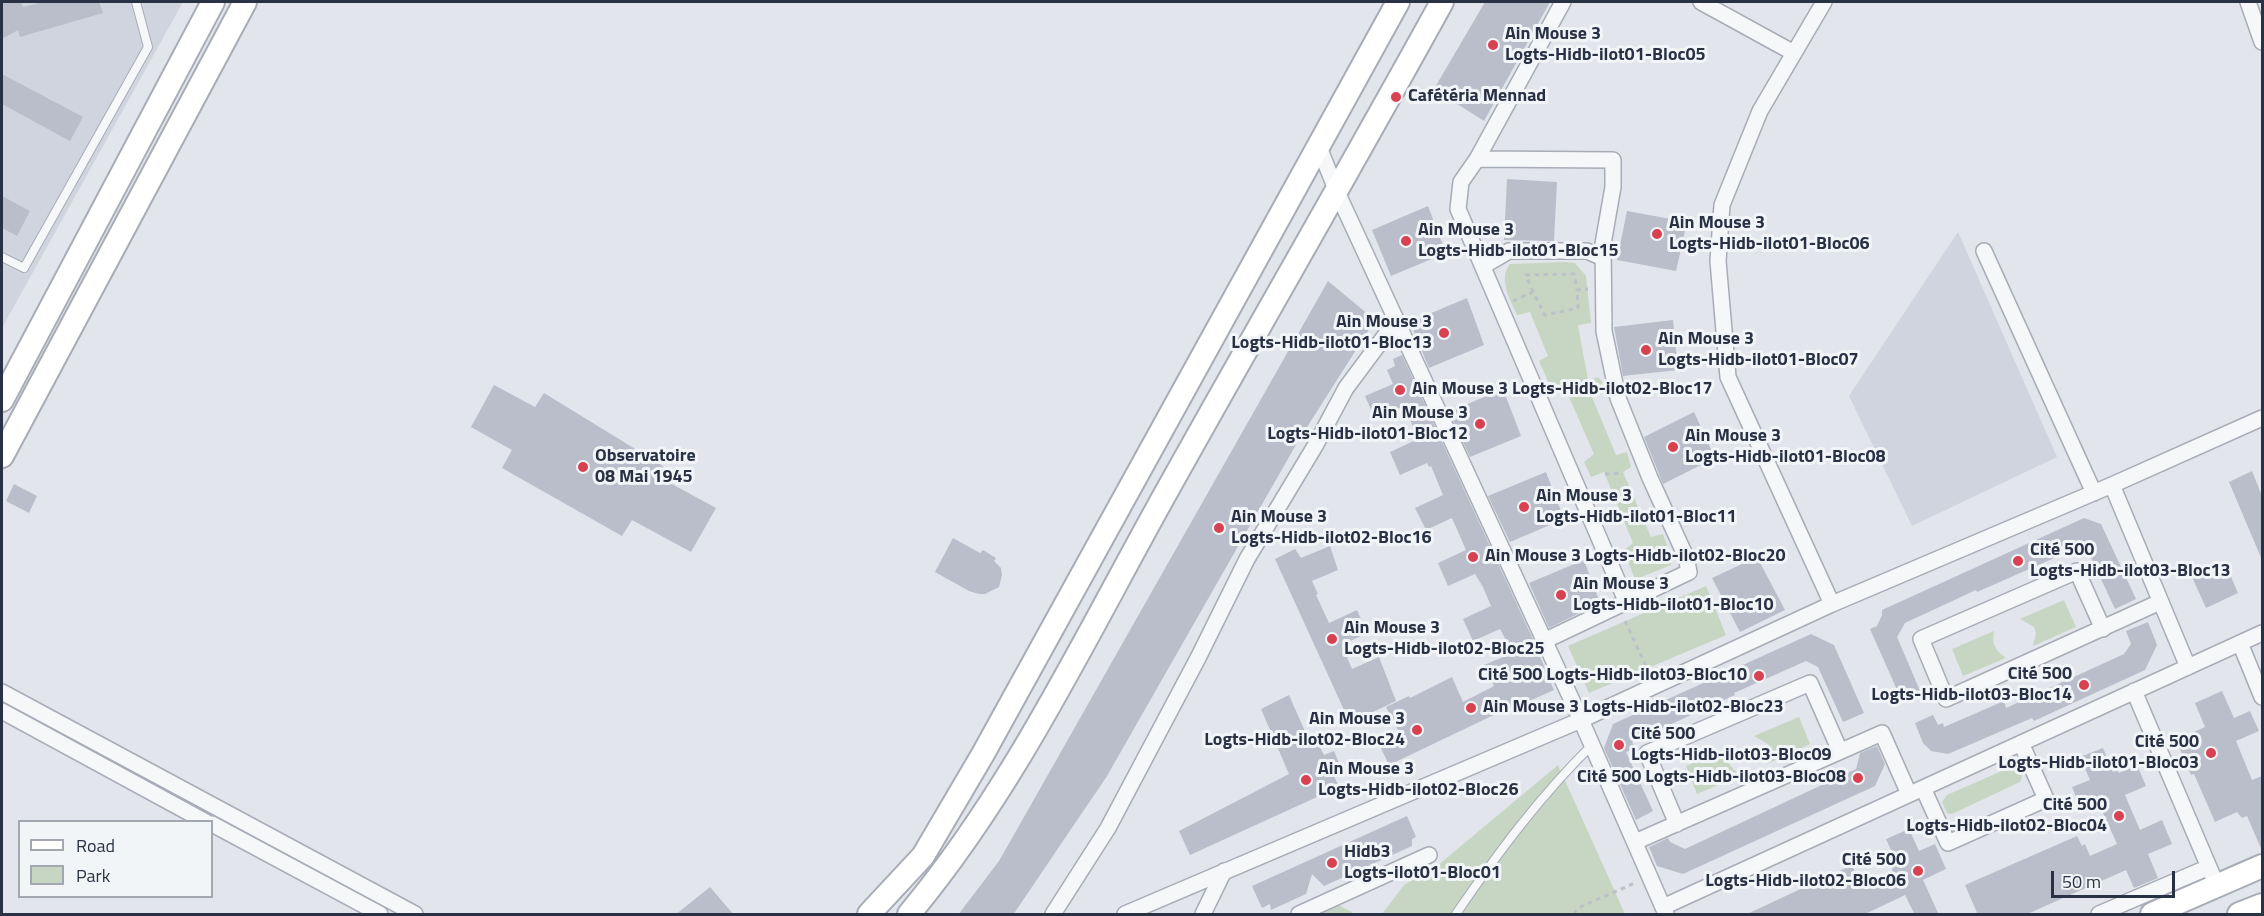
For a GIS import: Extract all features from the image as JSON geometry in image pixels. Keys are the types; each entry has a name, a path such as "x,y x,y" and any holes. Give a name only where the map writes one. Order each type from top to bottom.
{"street":[{"path":"2,400 213,2"},
{"path":"2,456 245,2"},
{"path":"869,915 923,856 982,754 1398,2"},
{"path":"909,915 937,881 1007,779 1211,410 1337,192 1442,2"},
{"path":"1563,2 1477,159 1461,182 1458,209 1627,603"},
{"path":"1701,2 1794,52"},
{"path":"1824,2 1760,111 1722,205 1718,261 1728,378 1832,604"},
{"path":"2248,2 2262,42"},
{"path":"1319,147 1337,192 1581,720 1664,911 1916,791 2262,633"},
{"path":"1477,159 1613,160 1613,187 1603,244 1604,331 1618,398 1650,478 1686,556 1689,572 1544,640"},
{"path":"1483,266 1509,251 1587,251 1603,258"},
{"path":"1984,251 2094,493"},
{"path":"1053,915 1108,828 1198,658 1246,559 1315,446 1346,388 1396,321"},
{"path":"1125,915 1581,720 1832,604 2094,493 2262,418"},
{"path":"2112,485 2188,667"},
{"path":"2103,628 2077,571 1921,639 1946,699 2103,628 2160,602"},
{"path":"2240,643 2262,697"},
{"path":"1677,824 1647,753 1810,682 1840,752"},
{"path":"2134,691 2213,876"},
{"path":"2,692 415,915"},
{"path":"2,711 202,820"},
{"path":"1635,842 1882,733 1948,843 2046,799 2020,743"},
{"path":"213,825 380,915"},
{"path":"1299,915 1429,855"},
{"path":"2099,915 2213,876 2262,866"},
{"path":"1203,915 1224,871"},
{"path":"2161,913 2213,876"},
{"path":"2239,915 2262,905"}],"lane":[{"path":"2,257 24,268 148,46 136,2"},
{"path":"1456,915 1489,866 1554,783 1592,745"}],"path":[{"path":"1574,274 1578,308 1545,315 1533,292 1526,275 1574,274"},
{"path":"1577,290 1588,289"},
{"path":"1511,302 1533,292"},
{"path":"1565,388 1588,378"},
{"path":"1605,474 1623,473"},
{"path":"1625,621 1647,668"},
{"path":"1574,915 1578,908 1650,877"}],"shaded area":[{"path":"2,2 183,2 2,328"},
{"path":"1958,232 2057,457 1912,526 1849,396"}],"green space":[{"path":"1575,263 1586,276 1591,323 1578,325 1588,380 1598,377 1602,382 1601,393 1592,397 1616,455 1627,452 1631,467 1623,472 1651,537 1663,534 1672,559 1671,565 1639,578 1634,577 1624,550 1633,543 1604,472 1591,477 1584,462 1594,454 1566,390 1563,386 1552,390 1539,361 1548,356 1530,312 1517,315 1506,290 1505,276 1510,264"},
{"path":"1706,586 1726,635 1589,693 1568,646"},
{"path":"2064,600 2076,627 2033,646 2036,633 2034,627 2020,619"},
{"path":"1994,631 1995,647 2006,658 1963,676 1952,649"},
{"path":"1799,717 1810,744 1767,764 1770,750 1768,744 1754,736"},
{"path":"1728,749 1729,764 1741,775 1697,794 1686,766"},
{"path":"1558,765 1625,914 1382,914 1404,885 1437,866"},
{"path":"2013,766 2018,767 2022,777 2020,782 1952,814 1947,813 1942,802 1947,795"},
{"path":"1337,904 1355,914 1318,914"}],"building":[{"path":"2,2 21,2 23,7 43,2 99,2 103,13 20,37 18,30 2,39"},
{"name":"Ain Mouse 3 Logts-Hidb-ilot01-Bloc05","path":"1485,2 1550,2 1484,121 1434,89"},
{"path":"2,74 83,117 70,141 2,104"},
{"path":"1507,179 1557,182 1554,241 1504,240"},
{"path":"2,196 30,211 17,236 2,228"},
{"name":"Ain Mouse 3 Logts-Hidb-ilot01-Bloc15","path":"1428,206 1446,253 1391,276 1372,230"},
{"name":"Ain Mouse 3 Logts-Hidb-ilot01-Bloc06","path":"1627,211 1687,222 1676,271 1617,260"},
{"name":"Ain Mouse 3 Logts-Hidb-ilot02-Bloc16","path":"1328,281 1375,320 1297,443 1107,776 1013,915 958,915 999,861"},
{"name":"Ain Mouse 3 Logts-Hidb-ilot01-Bloc13","path":"1467,298 1484,345 1429,368 1410,322"},
{"name":"Ain Mouse 3 Logts-Hidb-ilot01-Bloc07","path":"1673,320 1678,370 1623,376 1614,327"},
{"path":"1402,355 1532,637 1554,690 1518,706 1517,704 1389,765 1378,742 1399,732 1386,707 1452,677 1463,702 1494,686 1484,665 1513,653 1500,629 1473,641 1463,619 1491,606 1475,574 1448,586 1438,563 1466,550 1452,518 1426,530 1415,508 1443,495 1431,466 1429,467 1427,463 1400,475 1390,452 1418,439 1406,410 1402,407 1375,419 1365,396 1393,384 1387,370 1395,366 1393,359"},
{"name":"Observatoire 08 Mai 1945","path":"494,385 535,407 544,393 663,466 659,477 716,508 691,552 632,520 622,536 502,468 512,450 471,427"},
{"name":"Ain Mouse 3 Logts-Hidb-ilot01-Bloc12","path":"1503,389 1521,436 1470,457 1449,412"},
{"name":"Ain Mouse 3 Logts-Hidb-ilot01-Bloc08","path":"1694,412 1715,458 1663,484 1644,437"},
{"path":"2252,471 2262,496 2262,560 2229,482"},
{"name":"Ain Mouse 3 Logts-Hidb-ilot01-Bloc11","path":"1546,472 1564,519 1510,542 1488,496"},
{"path":"14,484 37,496 29,513 6,501"},
{"path":"2084,518 2101,524 2136,599 2115,609 2088,551 2077,548 1977,592 1976,590 1905,623 1897,637 1921,693 1902,701 1870,629 1877,626 1882,610"},
{"path":"953,538 980,553 983,550 996,558 994,561 1001,568 1002,575 999,587 985,594 979,594 935,572"},
{"name":"Ain Mouse 3 Logts-Hidb-ilot02-Bloc25","path":"1330,546 1338,570 1312,581 1318,594 1316,595 1329,623 1357,610 1367,633 1342,645 1352,669 1379,657 1396,701 1350,723 1275,559 1295,549 1301,558"},
{"path":"1757,557 1785,610 1740,632 1712,578"},
{"name":"Ain Mouse 3 Logts-Hidb-ilot01-Bloc10","path":"1584,560 1600,603 1549,628 1529,583"},
{"path":"2225,563 2238,593 2206,608 2192,577"},
{"path":"2148,622 2157,645 2145,670 2034,721 2032,718 1948,754 1931,751 1923,743 1915,723 1933,715 1938,725 1943,723 1944,727 2004,701 2006,708 2124,654 2131,644 2126,631"},
{"path":"1811,634 1834,645 1864,713 1843,722 1818,667 1806,661 1734,693 1735,695 1632,742 1635,748 1626,752 1653,811 1636,820 1604,748 1613,724"},
{"name":"Cité 500 Logts-Hidb-ilot01-Bloc03","path":"2222,691 2234,718 2250,711 2259,731 2236,741 2252,780 2262,776 2262,851 2247,816 2242,818 2237,812 2215,822 2176,740 2205,727 2195,703"},
{"name":"Ain Mouse 3 Logts-Hidb-ilot02-Bloc26","path":"1289,695 1311,745 1318,743 1324,755 1334,751 1339,763 1330,767 1339,787 1190,855 1179,831 1289,774 1261,709"},
{"path":"1877,746 1885,764 1875,786 1683,874 1657,866 1649,847 1668,838 1670,842 1685,849 1856,769 1860,753"},
{"path":"2103,748 2113,772 2117,770 2119,773 2137,765 2146,786 2125,795 2140,830 2162,820 2172,844 2148,854 2158,878 2134,888 2126,870 2025,915 1978,915 1965,885 2077,836 2082,846 2085,844 2090,856 2117,844 2099,804 2082,811 2072,787 2090,780 2080,757"},
{"name":"Hidb3 Logts-ilot01-Bloc01","path":"1407,816 1416,837 1412,839 1412,846 1324,886 1312,874 1306,894 1271,910 1270,904 1262,908 1252,886"},
{"name":"Cité 500 Logts-Hidb-ilot02-Bloc06","path":"1909,829 1919,851 1935,844 1946,869 1923,880 1939,915 1915,915 1905,895 1863,915 1745,915 1852,865 1861,886 1892,872 1894,857 1886,839"},
{"path":"710,887 734,915 675,915"}],"place":[{"name":"Ain Mouse 3 Logts-Hidb-ilot01-Bloc05","path":"1493,45"},
{"name":"Cafétéria Mennad","path":"1396,97"},
{"name":"Ain Mouse 3 Logts-Hidb-ilot01-Bloc06","path":"1657,234"},
{"name":"Ain Mouse 3 Logts-Hidb-ilot01-Bloc15","path":"1406,241"},
{"name":"Ain Mouse 3 Logts-Hidb-ilot01-Bloc13","path":"1444,333"},
{"name":"Ain Mouse 3 Logts-Hidb-ilot01-Bloc07","path":"1646,350"},
{"name":"Ain Mouse 3 Logts-Hidb-ilot02-Bloc17","path":"1400,390"},
{"name":"Ain Mouse 3 Logts-Hidb-ilot01-Bloc12","path":"1480,424"},
{"name":"Ain Mouse 3 Logts-Hidb-ilot01-Bloc08","path":"1673,447"},
{"name":"Observatoire 08 Mai 1945","path":"583,467"},
{"name":"Ain Mouse 3 Logts-Hidb-ilot01-Bloc11","path":"1524,507"},
{"name":"Ain Mouse 3 Logts-Hidb-ilot02-Bloc16","path":"1219,528"},
{"name":"Ain Mouse 3 Logts-Hidb-ilot02-Bloc20","path":"1473,557"},
{"name":"Cité 500 Logts-Hidb-ilot03-Bloc13","path":"2018,561"},
{"name":"Ain Mouse 3 Logts-Hidb-ilot01-Bloc10","path":"1561,595"},
{"name":"Ain Mouse 3 Logts-Hidb-ilot02-Bloc25","path":"1332,639"},
{"name":"Cité 500 Logts-Hidb-ilot03-Bloc10","path":"1759,676"},
{"name":"Cité 500 Logts-Hidb-ilot03-Bloc14","path":"2084,685"},
{"name":"Ain Mouse 3 Logts-Hidb-ilot02-Bloc23","path":"1471,708"},
{"name":"Ain Mouse 3 Logts-Hidb-ilot02-Bloc24","path":"1417,730"},
{"name":"Cité 500 Logts-Hidb-ilot03-Bloc09","path":"1619,745"},
{"name":"Cité 500 Logts-Hidb-ilot01-Bloc03","path":"2211,753"},
{"name":"Cité 500 Logts-Hidb-ilot03-Bloc08","path":"1858,778"},
{"name":"Ain Mouse 3 Logts-Hidb-ilot02-Bloc26","path":"1306,780"},
{"name":"Cité 500 Logts-Hidb-ilot02-Bloc04","path":"2119,816"},
{"name":"Hidb3 Logts-ilot01-Bloc01","path":"1332,863"},
{"name":"Cité 500 Logts-Hidb-ilot02-Bloc06","path":"1918,871"}]}
